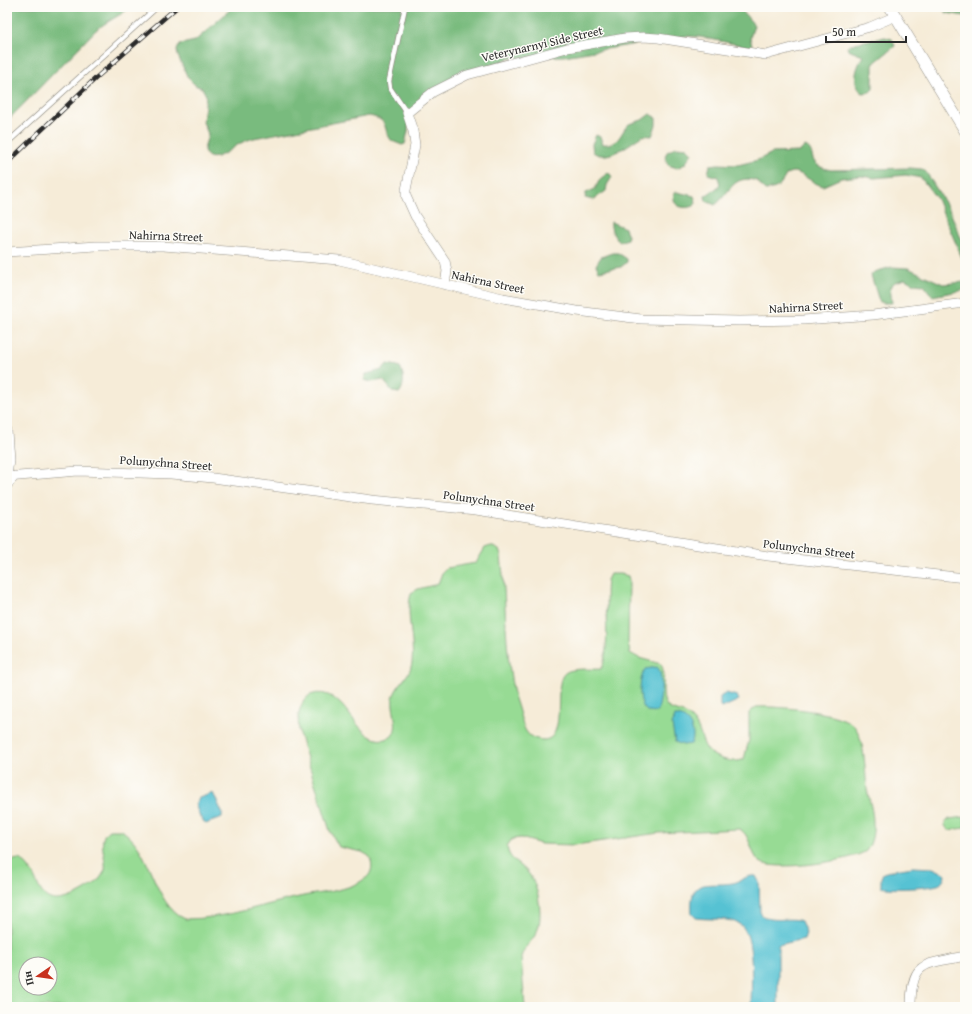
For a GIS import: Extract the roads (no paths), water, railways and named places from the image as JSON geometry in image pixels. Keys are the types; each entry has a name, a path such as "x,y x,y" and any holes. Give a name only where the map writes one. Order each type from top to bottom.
{"street":[{"name":"Veterynarnyi Side Street","path":"407,113 433,92 467,75 574,47 625,38 651,37 766,54 870,27 893,11"},
{"path":"893,11 965,131"},
{"path":"407,113 413,131 415,145 406,184 406,196 415,216 445,262 447,271 445,285"},
{"name":"Nahirna Street","path":"7,252 96,246 174,247 339,260 379,268 445,285 577,311 629,318 739,321 803,320 873,315 965,303"},
{"path":"7,430 10,460 10,477 7,486"},
{"name":"Polunychna Street","path":"10,477 78,471 159,473 212,478 372,500 484,511 753,554 965,578"},
{"path":"912,1007 912,986 917,971 928,965 965,956"}],"lane":[{"path":"7,143 157,7"},
{"path":"406,7 389,81 390,88 407,113"}],"water":[{"path":"657,667 661,675 661,696 657,712 647,711 644,708 640,697 641,678 645,669"},
{"path":"726,693 737,696 739,700 722,708 720,706 720,697"},
{"path":"675,716 680,716 688,722 693,735 691,744 683,745 675,742 672,725"},
{"path":"213,793 222,812 222,817 206,824 200,817 195,804 199,798"},
{"path":"913,867 933,868 944,873 944,879 940,884 936,885 901,888 881,887 881,878 883,873"},
{"path":"749,876 756,876 759,882 760,912 763,916 773,919 791,919 801,921 806,933 804,939 778,945 778,1007 751,1007 752,975 750,949 748,938 744,929 739,924 729,920 696,918 692,914 693,894 701,886 733,883"}],"railway":[{"path":"7,163 97,77 177,7"}]}
